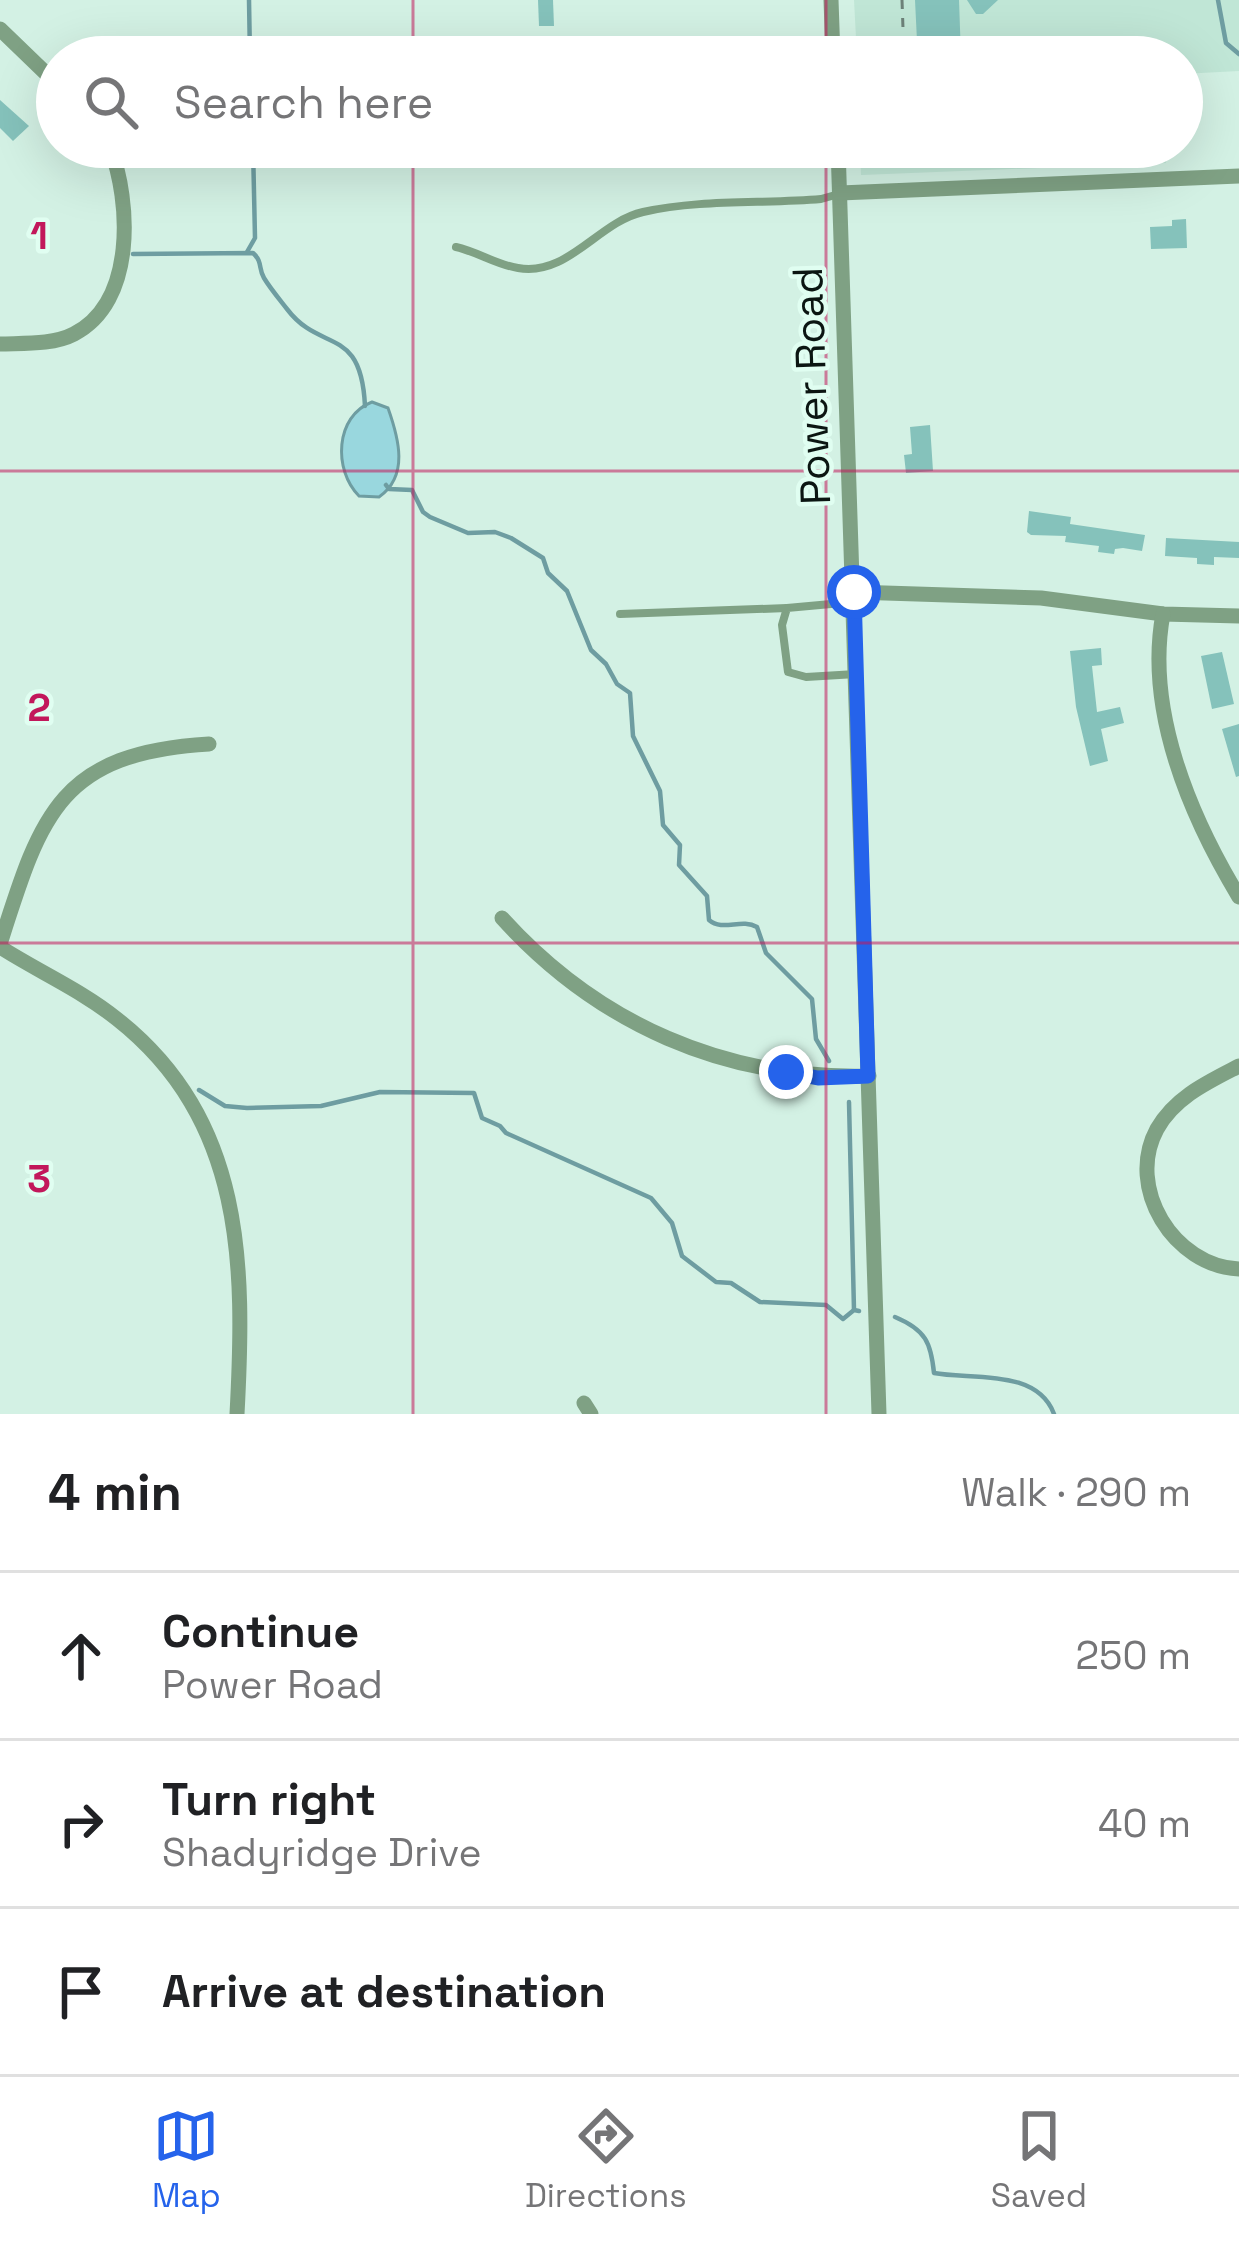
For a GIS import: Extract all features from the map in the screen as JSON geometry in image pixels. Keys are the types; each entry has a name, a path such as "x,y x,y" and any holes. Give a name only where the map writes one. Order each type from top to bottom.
{"street":[{"path":"831,0 832,36"},
{"path":"0,28 36,63"},
{"path":"0,344 70,337 91,324 106,303 116,280 124,223 118,168"},
{"name":"Power Road","path":"839,168 879,1414"},
{"path":"840,193 1239,176"},
{"path":"854,597 1041,598 1163,614 1239,616"},
{"path":"1163,614 1158,664 1173,744 1201,825 1239,897"},
{"path":"209,745 135,754 77,782 49,814 0,945 121,1022 176,1078 205,1124 229,1189 234,1223 237,1414"},
{"path":"502,917 555,970 632,1024 661,1037 736,1064 818,1078 868,1076"},
{"path":"1239,1066 1186,1096 1156,1131 1149,1156 1155,1209 1167,1231 1180,1246 1239,1269"}],"lane":[{"path":"456,247 536,269 553,266 606,228 649,210 821,199 840,193"},
{"path":"620,614 787,608 854,597"},
{"path":"787,608 782,625 788,672 806,677 856,674"}],"path":[{"path":"902,0 903,36"}],"shaded area":[{"path":"854,0 1239,0 1239,71 1203,73 1203,36 856,36"},
{"path":"861,168 1039,168 861,175"}],"water":[{"path":"372,402 388,408 399,456 395,479 379,497 359,496 342,459 351,419"}],"building":[{"path":"538,0 553,0 554,26 539,26"},
{"path":"915,0 959,0 960,36 917,36"},
{"path":"967,0 998,0 983,14 976,14"},
{"path":"0,100 29,126 13,141 0,128"},
{"path":"1186,219 1187,248 1151,249 1150,227 1172,226 1172,220"},
{"path":"930,425 933,471 906,473 904,455 912,454 910,427"},
{"path":"1029,511 1071,517 1070,524 1145,535 1142,551 1098,552 1099,546 1065,542 1066,536 1031,535 1027,532"},
{"path":"1166,538 1239,542 1239,558 1214,557 1214,565 1197,564 1197,558 1165,556"},
{"path":"1101,648 1102,665 1092,666 1097,712 1120,707 1124,723 1101,729 1108,761 1090,766 1076,707 1070,651"},
{"path":"1222,652 1234,704 1212,709 1201,656"},
{"path":"1239,724 1239,776 1236,777 1222,729"}],"waterway":[{"path":"249,0 250,36"},
{"path":"1218,0 1226,43 1239,54"},
{"path":"247,252 255,238 253,168"},
{"path":"133,254 253,253 264,278 300,323 348,351 362,380 365,406"},
{"path":"386,485 412,490 430,517 468,533 495,532 543,558 548,573 567,591 591,650 630,693 633,736 660,791 663,825 680,845 679,865 707,896 709,920 757,927 766,953 812,999 816,1039 829,1061"},
{"path":"199,1090 225,1106 247,1108 321,1106 380,1092 474,1093 482,1118 506,1133 651,1198 672,1223 682,1256 716,1282 731,1283 760,1302 826,1305 843,1319 859,1311"},
{"path":"849,1102 854,1310"},
{"path":"895,1317 925,1339 934,1373 1018,1383 1045,1399 1054,1414"}],"route":[{"path":"786,1072 818,1078 868,1076 854,592"}]}
